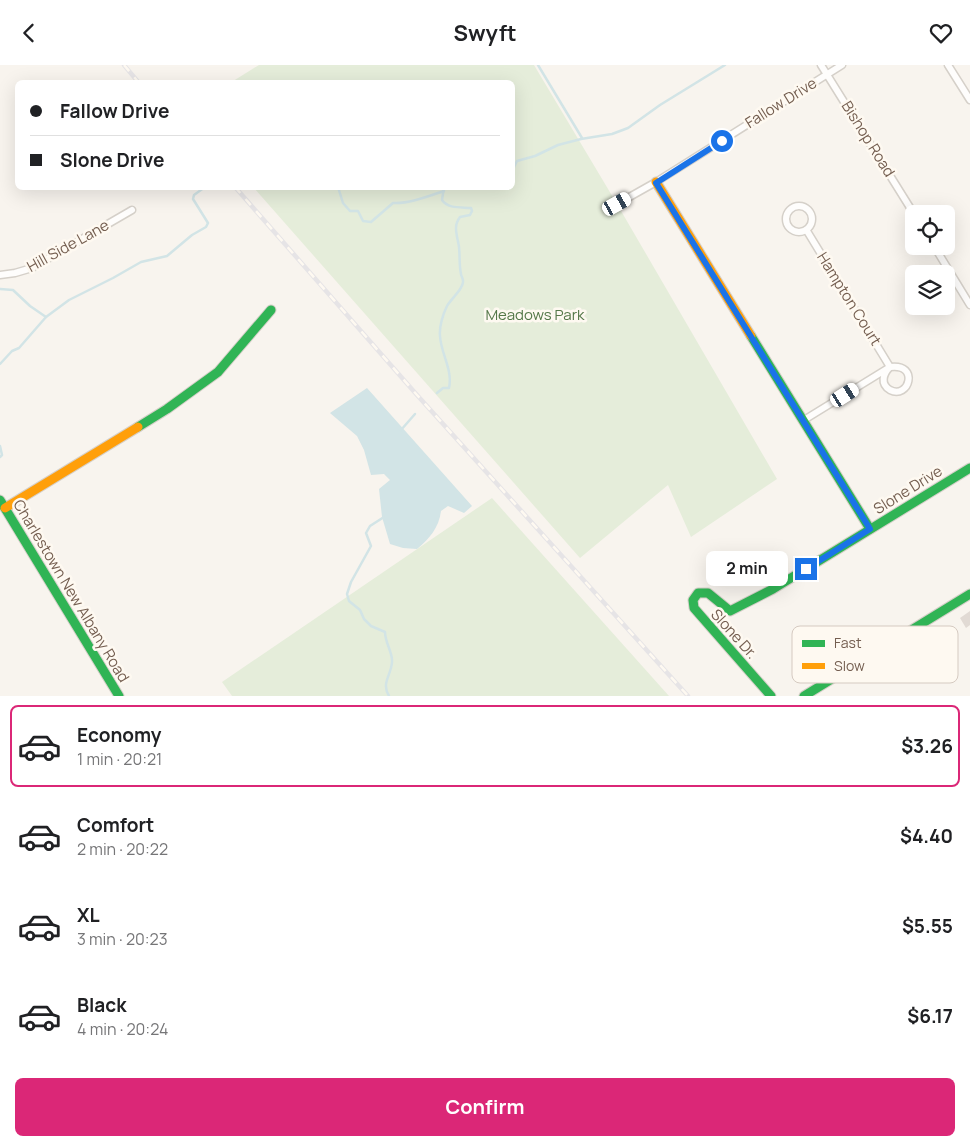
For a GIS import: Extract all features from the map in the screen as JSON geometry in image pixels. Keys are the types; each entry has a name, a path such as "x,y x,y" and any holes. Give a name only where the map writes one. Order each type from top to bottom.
{"street":[{"name":"Bishop Road","path":"821,65 908,205"},
{"name":"Fallow Drive","path":"617,204 656,183 842,65"},
{"path":"948,65 970,100"},
{"path":"656,183 870,529"},
{"path":"795,206 803,206 809,210 812,217 812,225 807,231 799,233 792,231 787,225 786,218 789,211 795,206"},
{"name":"Hill Side Lane","path":"0,275 32,268 132,210"},
{"name":"Hampton Court","path":"807,231 890,367"},
{"path":"939,255 970,305"},
{"path":"2,504 167,409 218,372 271,310"},
{"name":"Hampton Court","path":"898,366 906,370 909,377 908,385 902,391 894,392 887,388 883,381 884,373 890,367 898,366"},
{"path":"804,420 890,367"},
{"name":"Slone Drive","path":"730,611 773,589 970,467"},
{"name":"Charlestown New Albany Road","path":"2,504 119,696"},
{"name":"Slone Dr.","path":"730,611 708,593 698,593 693,600 694,608 700,617 771,696"},
{"path":"918,626 970,594"},
{"path":"804,696 825,683"}],"green space":[{"name":"Meadows Park","path":"259,65 534,65 777,479 691,537 668,485 580,558 256,190 515,190 515,80 235,80"},
{"path":"492,498 669,696 232,696 222,682"}],"shaded area":[{"path":"367,388 472,506 464,513 448,506 441,511 433,533 417,549 403,548 390,544 382,517 379,489 390,480 384,474 371,475 364,450 357,436 330,413"}],"building":[{"path":"970,611 970,625 966,628 960,618"}],"waterway":[{"path":"538,65 582,138"},
{"path":"515,165 517,161 535,156 558,145 612,134 628,128 660,105 725,65"},
{"path":"0,364 12,351 19,348 46,317 69,300 141,262 167,256 192,235 206,227 208,223 193,199 194,195 201,190"},
{"path":"339,190 343,203 350,211 358,211 363,221 371,222 393,203 412,201 444,191"},
{"path":"437,393 443,388 449,388 450,381 441,343 442,321 447,306 463,284 456,225 460,217 470,215 472,211 471,208 455,207 445,203 442,200 444,190"},
{"path":"0,289 13,290 30,306 46,317"},
{"path":"401,430 415,414"},
{"path":"0,446 2,455 0,457"},
{"path":"384,517 370,526 366,533 371,546 351,582 347,594 349,601 360,610 364,619 371,626 385,632 392,659 386,683 389,696"}],"railway":[{"path":"124,65 136,80"},
{"path":"238,190 417,395 688,696"}],"traffic: fast":[{"path":"138,427 167,409 218,372 271,310"},
{"path":"751,336 870,529"},
{"path":"771,696 694,608 693,600 698,593 708,593 730,611 773,589 970,468"},
{"path":"0,500 119,696"},
{"path":"918,626 970,594"},
{"path":"804,696 825,683"}],"traffic: slow":[{"path":"656,182 751,336"},
{"path":"5,508 138,427"}],"route":[{"path":"722,141 656,183 870,529 806,569"}]}
